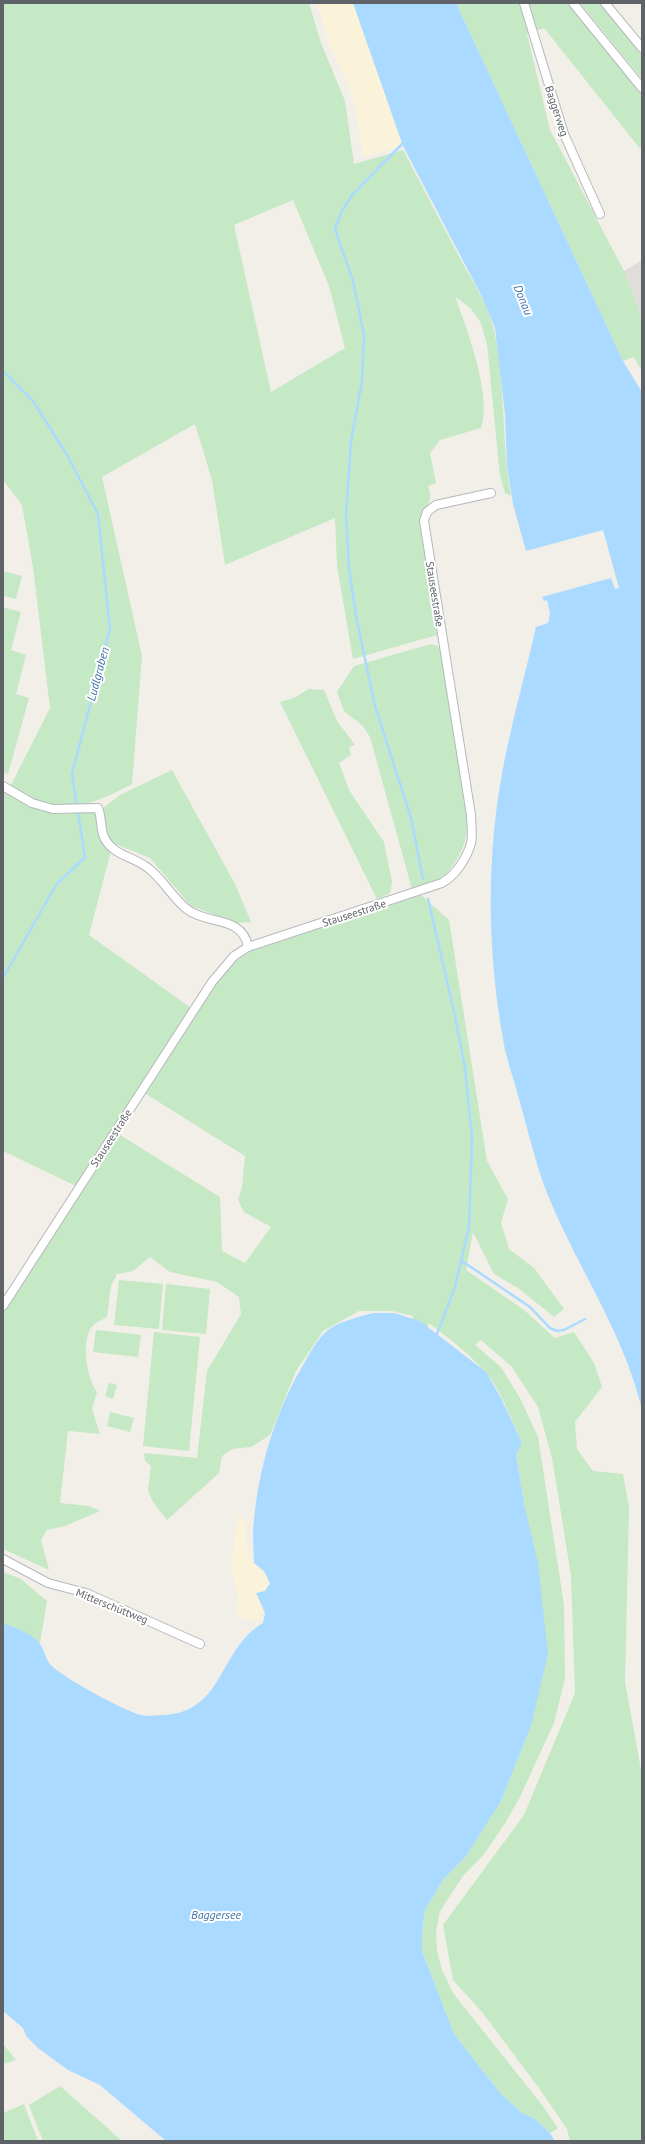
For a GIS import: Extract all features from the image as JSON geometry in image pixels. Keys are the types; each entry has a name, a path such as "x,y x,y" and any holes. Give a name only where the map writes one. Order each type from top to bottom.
{"street":[{"name":"Baggerweg","path":"524,3 564,134 600,214"},
{"path":"573,3 642,88"},
{"path":"605,3 642,48"},
{"name":"Stauseestraße","path":"3,1306 212,982 234,956 248,947 442,883 448,880 462,863 471,842 471,815 424,521 427,512 436,505 491,493"},
{"path":"3,786 42,807 53,810 98,808 102,817 103,836 110,846 121,855 139,862 149,868 188,910 207,919 241,929 246,937 248,947"},
{"name":"Mitterschüttweg","path":"3,1559 48,1583 86,1594 200,1644"}],"shaded area":[{"path":"642,260 642,319 624,271"}],"green space":[{"path":"3,3 309,3 321,43 345,101 354,164 403,150 481,296 489,313 494,330 498,351 506,455 511,496 505,493 500,476 487,344 480,321 471,309 455,296 477,362 481,380 484,414 481,428 440,440 430,453 436,483 428,486 430,492 429,502 420,525 437,635 353,659 337,566 335,518 225,565 212,480 195,424 102,477 142,656 132,784 94,802 62,807 46,806 30,799 11,785 50,708 33,567 22,505 3,480","holes":["293,200 329,286 345,348 271,392 234,225"]},
{"path":"456,3 567,3 642,94 642,151 544,28 527,34 550,130 624,271 642,319 642,371 634,357 623,361"},
{"path":"580,3 601,3 642,55 642,79"},
{"path":"3,571 22,576 16,599 3,596"},
{"path":"3,607 21,612 11,650 26,655 16,694 29,698 8,774 3,773"},
{"path":"431,644 438,646 441,650 466,807 467,824 464,845 461,852 445,875 436,881 412,889 370,737 363,726 344,711 337,692 354,666"},
{"path":"309,689 324,690 337,721 355,745 349,747 351,755 339,763 349,790 384,842 392,882 390,893 377,899 280,702 294,698"},
{"path":"172,770 235,884 251,922 237,923 191,906 150,858 113,843 89,935 191,1008 76,1186 3,1151 3,789 41,811 63,814 102,809 120,795"},
{"path":"421,895 449,920 487,1161 508,1199 501,1223 509,1249 534,1268 564,1309 554,1317 518,1288 494,1274 473,1232 466,1270 524,1310 555,1338 574,1332 594,1363 602,1387 575,1422 577,1449 593,1471 623,1474 629,1507 625,1682 642,1775 642,2141 570,2141 567,2129 539,2088 482,2012 453,1980 443,1925 524,1815 575,1693 571,1575 552,1458 538,1407 511,1366 481,1340 475,1345 501,1367 520,1398 538,1437 564,1605 565,1678 554,1723 520,1797 504,1825 484,1854 463,1876 440,1911 436,1932 437,1951 442,1970 453,1993 542,2105 558,2128 550,2133 534,2118 522,2113 501,2094 454,2034 422,1951 422,1932 425,1910 443,1880 466,1856 500,1803 531,1726 525,1508 516,1454 522,1443 506,1406 491,1380 479,1365 429,1323 427,1329 411,1324 413,1316 392,1311 359,1311 323,1331 296,1371 270,1435 251,1447 232,1449 222,1456 219,1473 167,1520 153,1502 148,1490 151,1466 145,1461 144,1453 197,1458 207,1371 241,1314 239,1297 217,1282 170,1272 150,1257 133,1271 117,1274 111,1286 107,1317 91,1328 86,1342 86,1361 90,1379 97,1392 92,1409 100,1434 68,1431 60,1503 89,1506 100,1511 65,1526 47,1530 41,1540 49,1570 3,1549 3,1311 120,1135 220,1197 222,1251 245,1263 271,1227 244,1212 238,1200 242,1187 245,1156 146,1094 214,986 235,962 253,950"},
{"path":"119,1280 163,1284 159,1329 114,1325"},
{"path":"166,1284 210,1289 206,1334 162,1330"},
{"path":"96,1330 141,1335 138,1357 93,1352"},
{"path":"154,1332 200,1337 189,1451 143,1446"},
{"path":"109,1383 117,1385 113,1399 105,1396"},
{"path":"110,1412 134,1418 130,1432 107,1426"},
{"path":"3,1572 21,1579 47,1601 40,1643 18,1628 3,1624"},
{"path":"3,2044 16,2060 3,2064"},
{"path":"60,2086 122,2141 43,2141 29,2105"},
{"path":"24,2104 38,2141 5,2141 3,2135 3,2113"}],"sand":[{"path":"317,3 353,3 403,146 363,157 356,109 347,80 329,44"},
{"path":"238,1515 247,1523 246,1543 248,1553 253,1562 268,1579 270,1584 265,1591 257,1593 265,1613 262,1611 258,1621 241,1618 236,1613 238,1595 231,1568"}],"water":[{"name":"Donau","path":"353,3 456,3 623,361 642,392 642,1410 624,1353 559,1220 539,1170 504,1046 494,971 491,901 494,831 504,763 536,627 548,623 550,613 547,600 544,601 542,597 611,578 615,589 619,588 603,530 526,551 513,504 507,467 505,414 495,328 481,295 403,146"},
{"name":"Baggersee","path":"373,1313 394,1313 420,1321 486,1372 501,1398 522,1443 516,1455 525,1508 538,1563 548,1654 531,1726 500,1803 466,1856 443,1880 425,1910 422,1932 422,1951 454,2034 501,2094 522,2113 534,2118 550,2133 555,2141 166,2141 100,2085 68,2070 38,2048 26,2036 23,2028 3,2011 3,1624 23,1631 37,1641 42,1647 48,1661 60,1672 122,1708 146,1716 163,1715 183,1711 198,1703 210,1691 237,1648 248,1634 263,1623 265,1613 256,1593 265,1591 270,1583 264,1571 254,1563 253,1525 256,1500 264,1460 276,1422 292,1385 316,1343 328,1330 338,1324"}],"waterway":[{"path":"403,143 352,195 342,211 335,229 353,281 364,335 362,381 351,442 346,515 349,569 357,621 375,706 411,818 423,879"},
{"name":"Ludlgraben","path":"3,371 33,401 67,455 98,514 110,629 72,774 85,857 56,885 3,978"},
{"path":"428,899 455,1016 465,1068 472,1138 469,1227 455,1287 437,1334"},
{"path":"462,1261 530,1307 550,1328 557,1331 564,1330 585,1319"}]}
